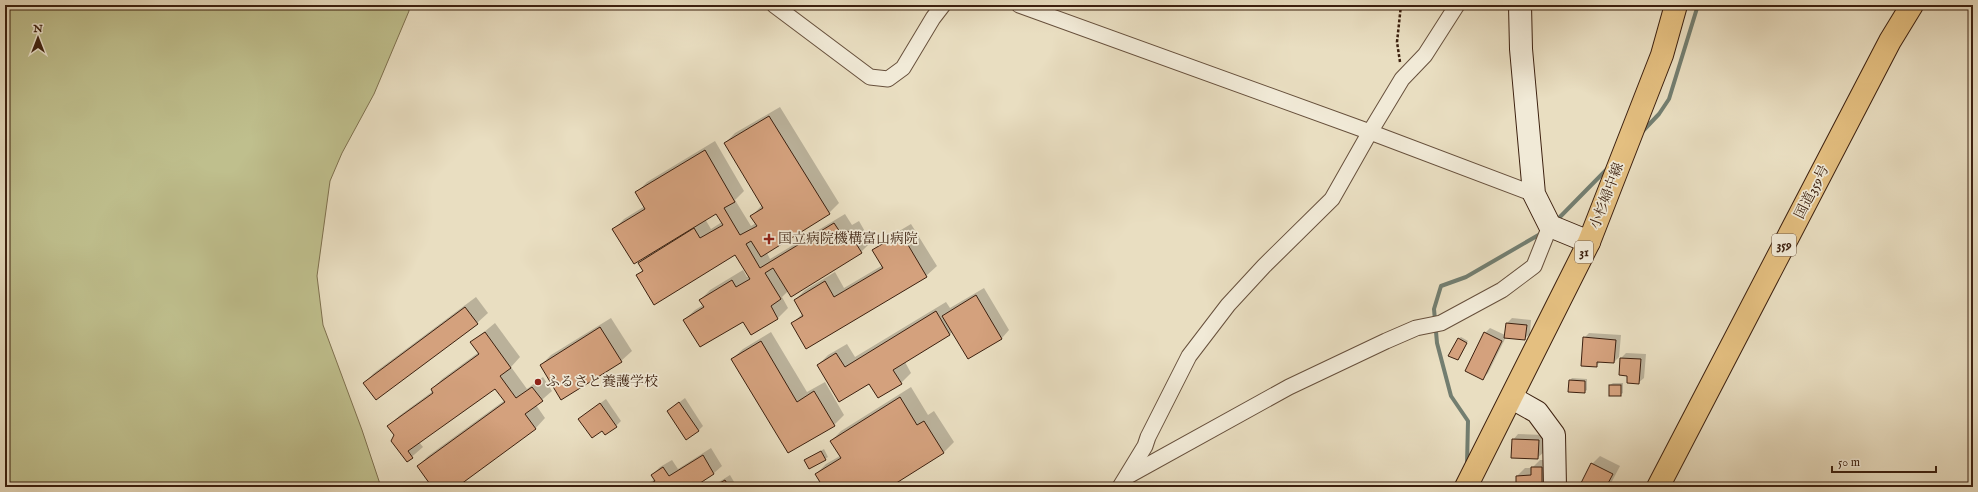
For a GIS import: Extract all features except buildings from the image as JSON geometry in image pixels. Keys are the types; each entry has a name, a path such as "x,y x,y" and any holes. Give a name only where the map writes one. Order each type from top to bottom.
{"main road":[{"name":"小杉婦中線","path":"1466,487 1589,242 1662,54 1676,5"},
{"name":"国道359号","path":"1658,487 1890,41 1912,5"}],"street":[{"path":"774,5 870,77 888,80 903,68 933,18 943,5"},
{"path":"1019,5 1370,132 1534,194"},
{"path":"1124,481 1145,446 1148,437 1189,356 1228,305 1264,266 1332,199 1370,132 1402,80 1425,56 1457,5"},
{"path":"1520,5 1521,48 1534,194 1550,226 1589,242"},
{"path":"1124,481 1289,387 1386,340 1416,328 1441,322 1502,290 1534,266 1550,226"},
{"path":"1512,398 1537,412 1554,435 1555,487"}],"path":[{"path":"1401,5 1397,42 1402,80"}],"green space":[{"path":"5,5 409,5 409,11 374,94 342,153 330,181 317,276 323,325 362,430 381,487 5,487"}],"waterway":[{"path":"1641,133 1659,114 1669,99 1698,5"},
{"path":"1556,221 1609,167"},
{"path":"1467,465 1468,421 1451,396 1437,343 1434,309 1441,286 1466,277 1542,233"}],"place":[{"name":"国立病院機構富山病院","path":"769,239"},
{"name":"ふるさと養護学校","path":"538,382"}]}
